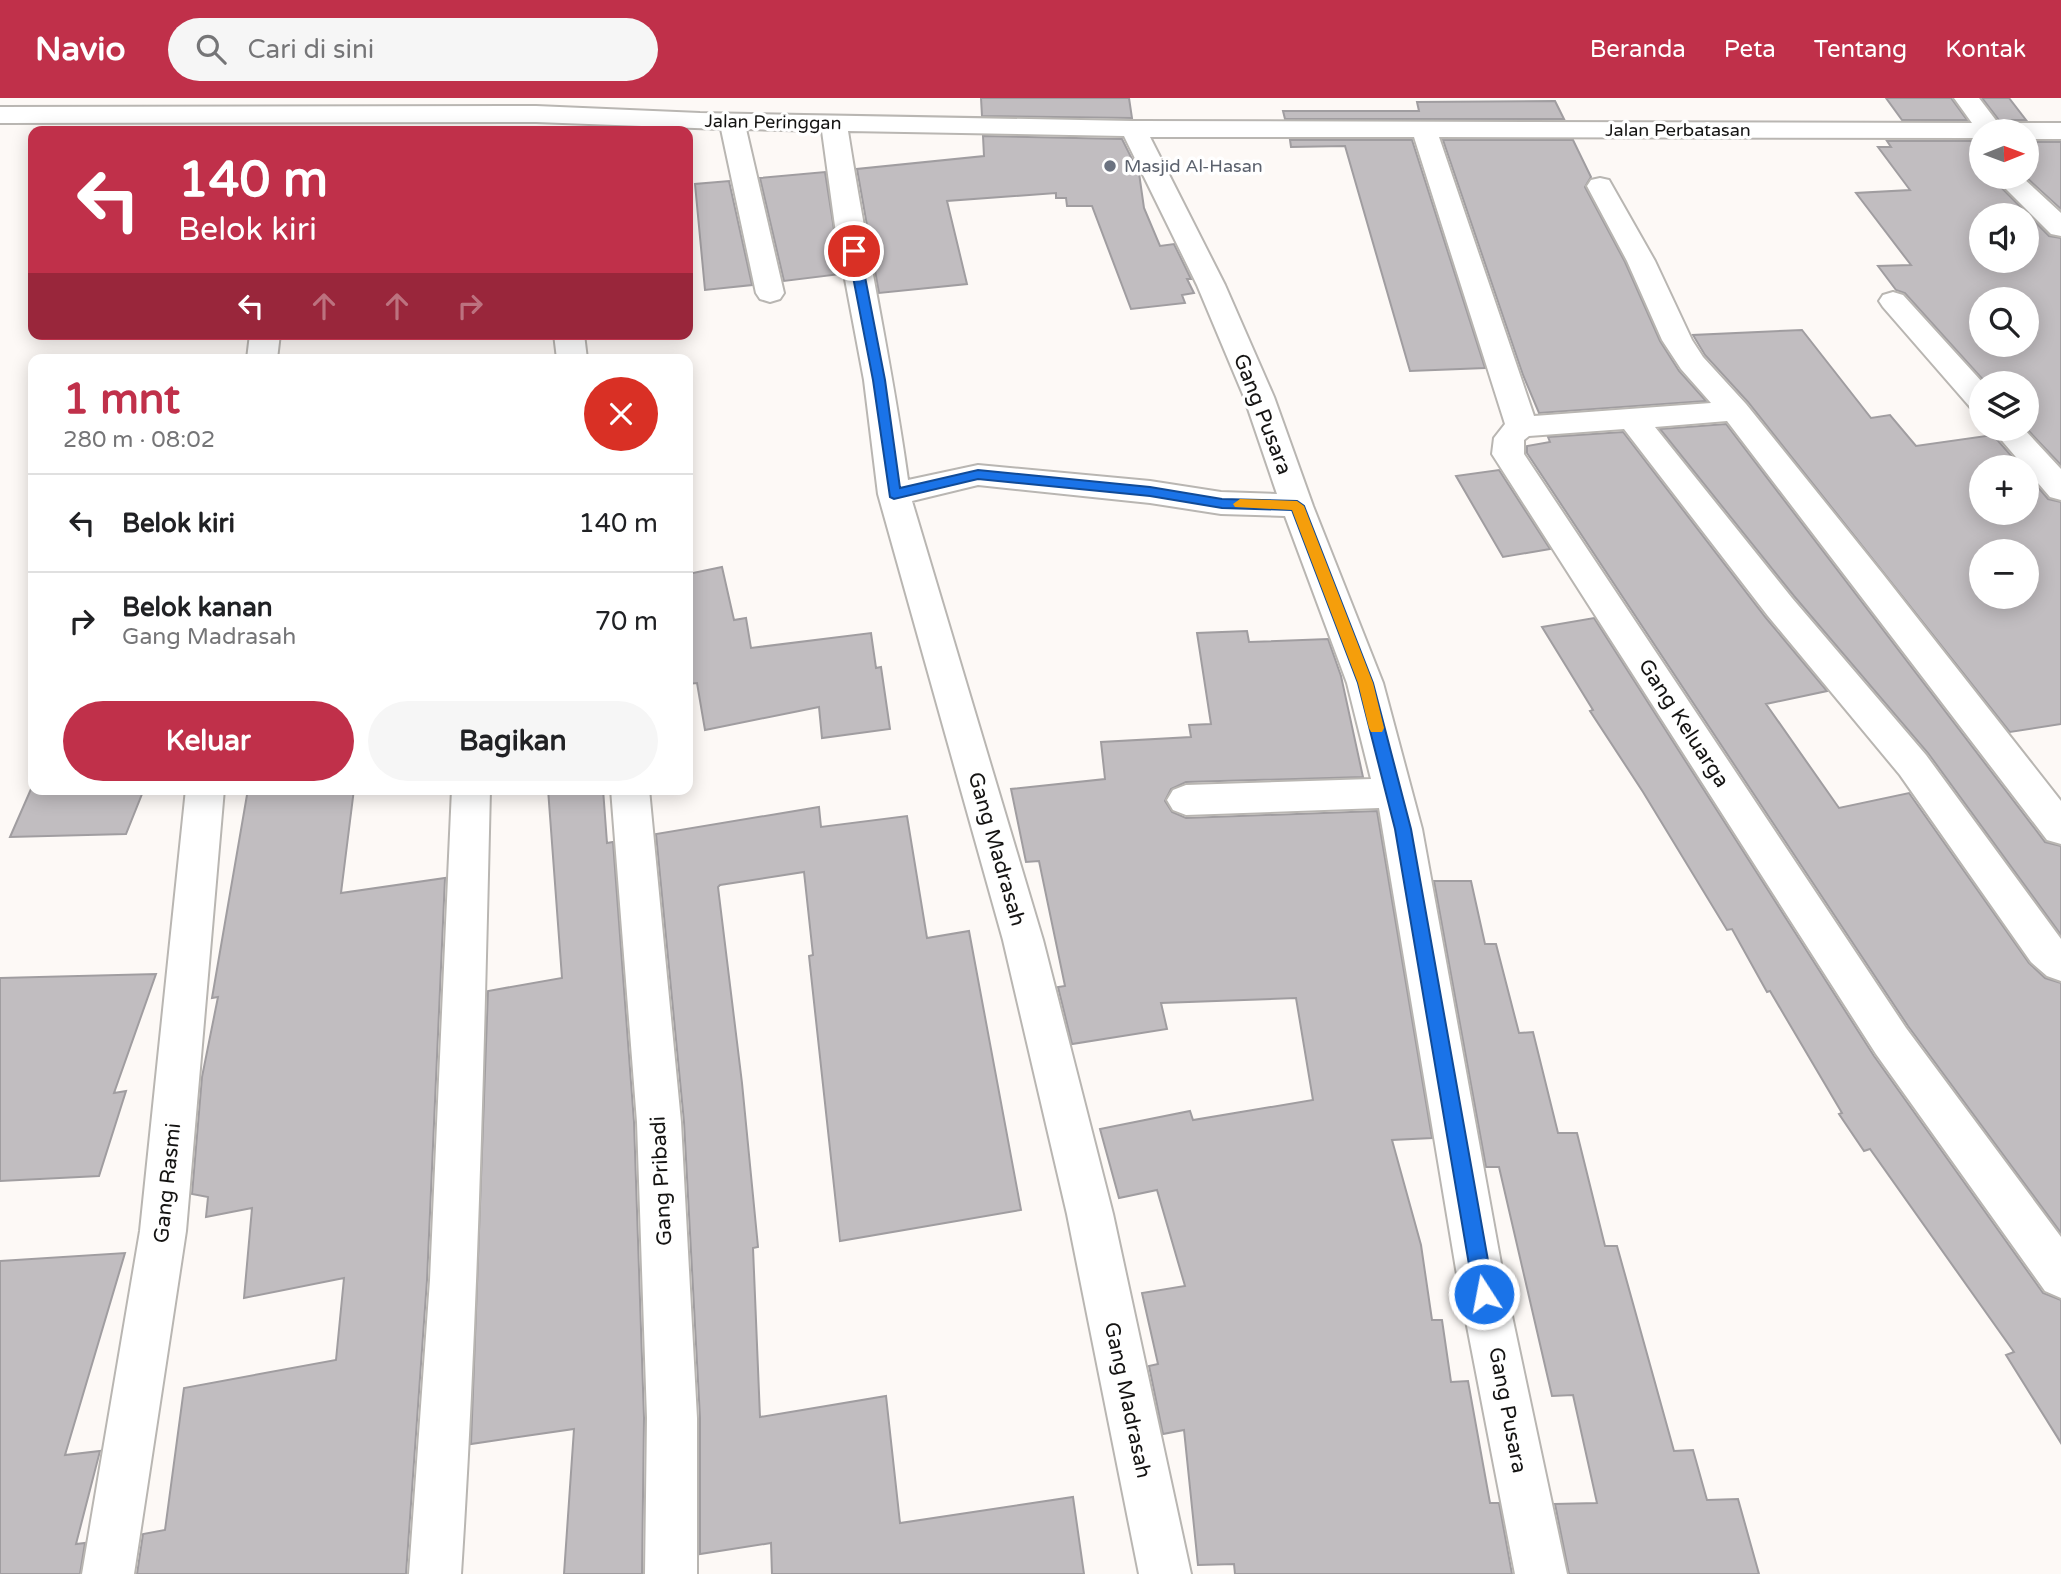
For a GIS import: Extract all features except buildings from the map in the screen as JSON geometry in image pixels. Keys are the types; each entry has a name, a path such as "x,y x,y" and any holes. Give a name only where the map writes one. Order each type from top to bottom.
{"street":[{"path":"1966,98 1983,119"},
{"name":"Jalan Peringgan","path":"11,110 175,124 537,123 598,107 732,122 785,110 834,123 1133,129 1292,120"},
{"name":"Jalan Perbatasan","path":"1292,120 1424,130 1969,131"},
{"path":"732,122 770,293"},
{"name":"Gang Madrasah","path":"834,123 849,226 879,380 894,494 1023,940 1090,1214 1164,1574"},
{"name":"Gang Pusara","path":"1133,129 1221,310 1259,397 1297,506 1365,683 1403,829 1479,1269 1541,1574"},
{"path":"1424,130 1522,427 1735,411"},
{"path":"1959,131 1969,141"},
{"name":"Jalan Perbatasan","path":"2039,131 2061,131"},
{"path":"1600,186 1641,261 1677,340 1692,363 1735,411 2061,829"},
{"path":"2020,189 2061,228"},
{"path":"1892,301 1969,387"},
{"path":"1632,419 1780,607 1913,765 2045,950 2061,964"},
{"name":"Gang Keluarga","path":"1522,427 1510,434 1507,441 1508,454 1891,1041 2061,1275"},
{"path":"2018,441 2061,489"},
{"path":"894,494 978,475 1150,492 1222,503 1297,506"},
{"path":"1186,800 1394,793"},
{"name":"Gang Rasmi","path":"108,1574 163,1231 204,795"},
{"path":"435,1574 442,1487 462,1080 471,795"},
{"name":"Gang Pribadi","path":"631,795 659,1122 672,1418 671,1574"}],"slow traffic":[{"path":"1240,504 1297,506 1365,683 1377,728"}],"place":[{"name":"Masjid Al-Hasan","path":"1110,166"}],"route":[{"path":"854,251 879,380 894,494 978,475 1150,492 1222,503 1297,506 1365,683 1403,829 1484,1294"}]}
